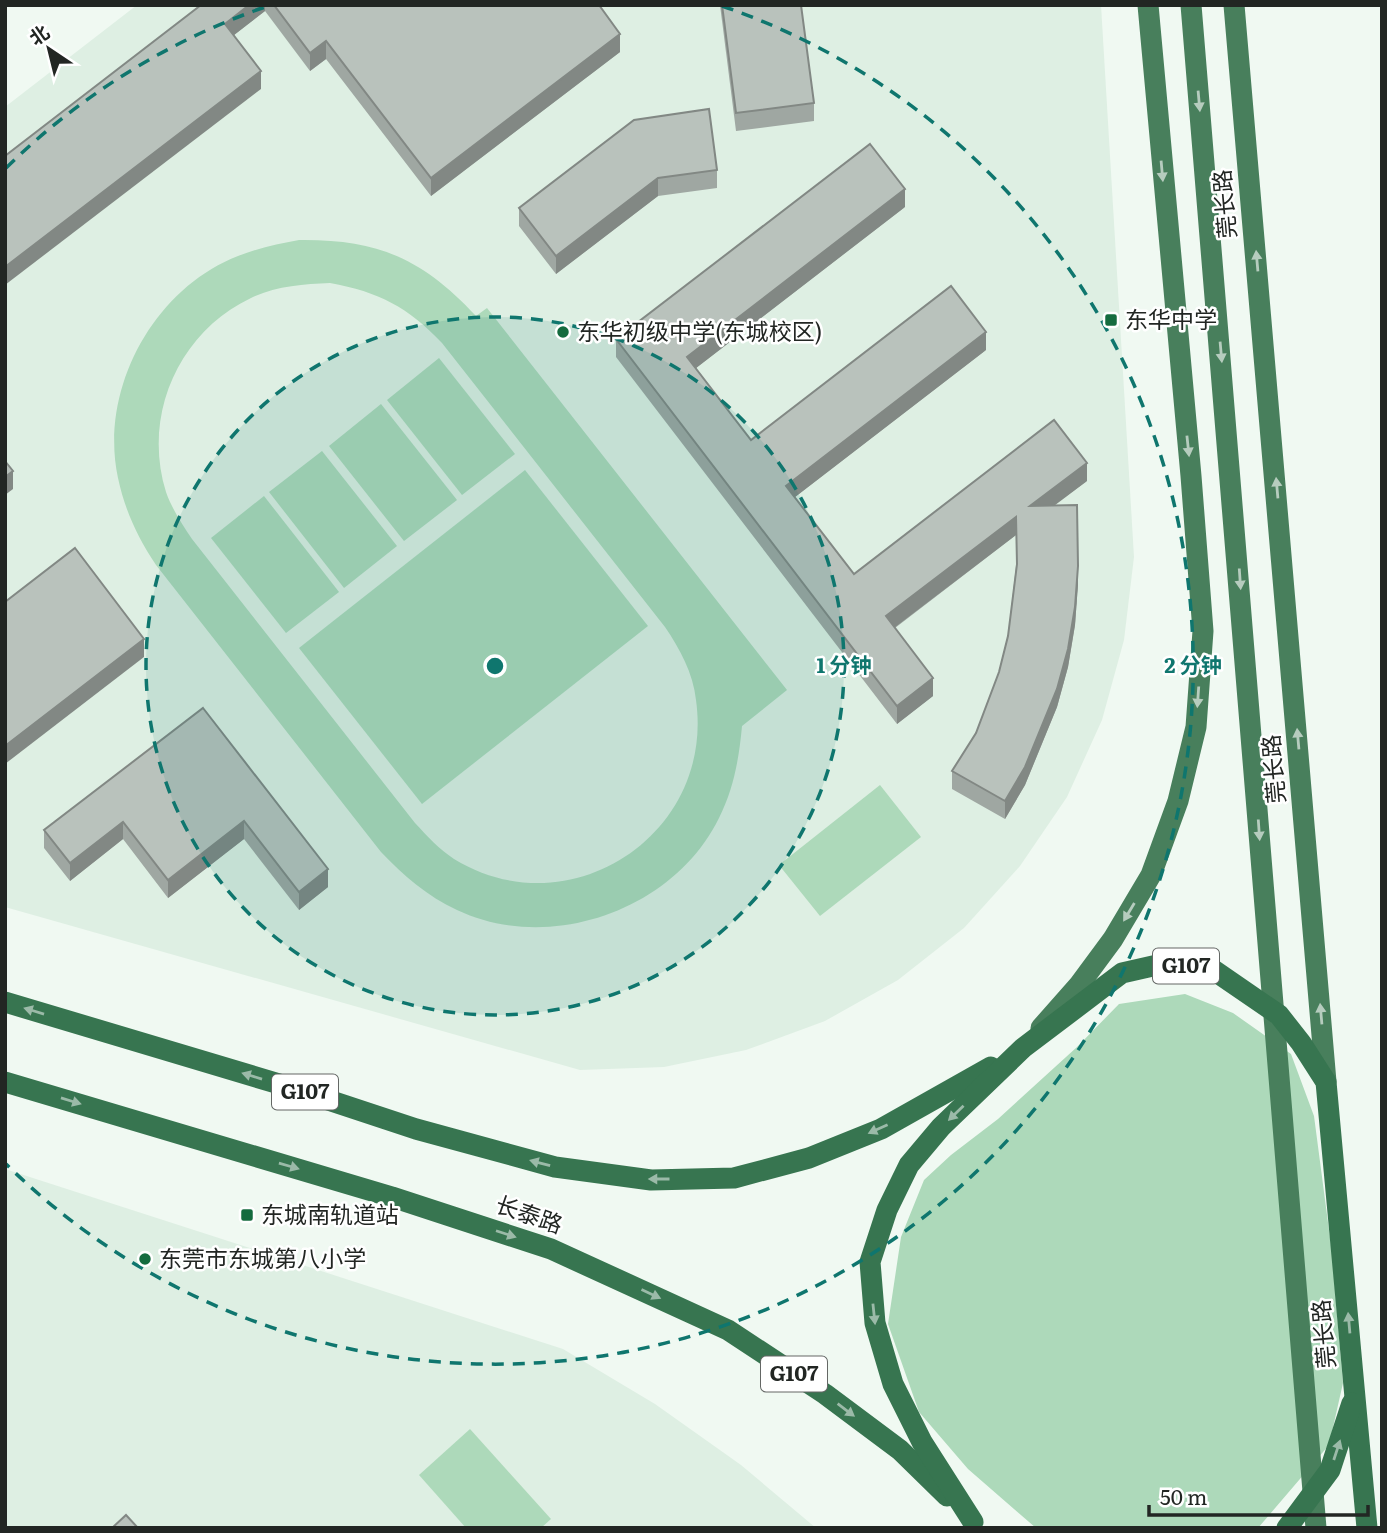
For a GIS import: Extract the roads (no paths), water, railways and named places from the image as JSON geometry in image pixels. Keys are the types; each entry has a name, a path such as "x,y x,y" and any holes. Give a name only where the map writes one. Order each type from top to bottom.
{"highway":[{"name":"G107","path":"5,1003 286,1086 441,1136 555,1167 651,1180 734,1178 809,1157 881,1129 1023,1048 1122,973 1166,963 1212,969 1279,1015 1326,1082"},
{"path":"976,1525 922,1442 892,1384 875,1323 870,1262 887,1210 909,1165 941,1127 1023,1048"},
{"name":"长泰路","path":"5,1082 419,1206 551,1249 633,1285 728,1330 825,1394 900,1450 976,1525"},
{"name":"莞长路","path":"1326,1082 1367,1528"},
{"path":"1287,1528 1330,1470 1356,1391"}],"main road":[{"path":"1023,1048 1079,985 1152,875 1178,801 1196,727 1203,631 1148,5"},
{"name":"莞长路","path":"1191,5 1231,466 1287,1194 1316,1528"},
{"name":"莞长路","path":"1234,5 1326,1082"}],"place":[{"name":"东华中学","path":"1111,320"},
{"name":"东华初级中学(东城校区)","path":"563,332"},
{"name":"东城南轨道站","path":"247,1215"},
{"name":"东莞市东城第八小学","path":"145,1259"}]}
